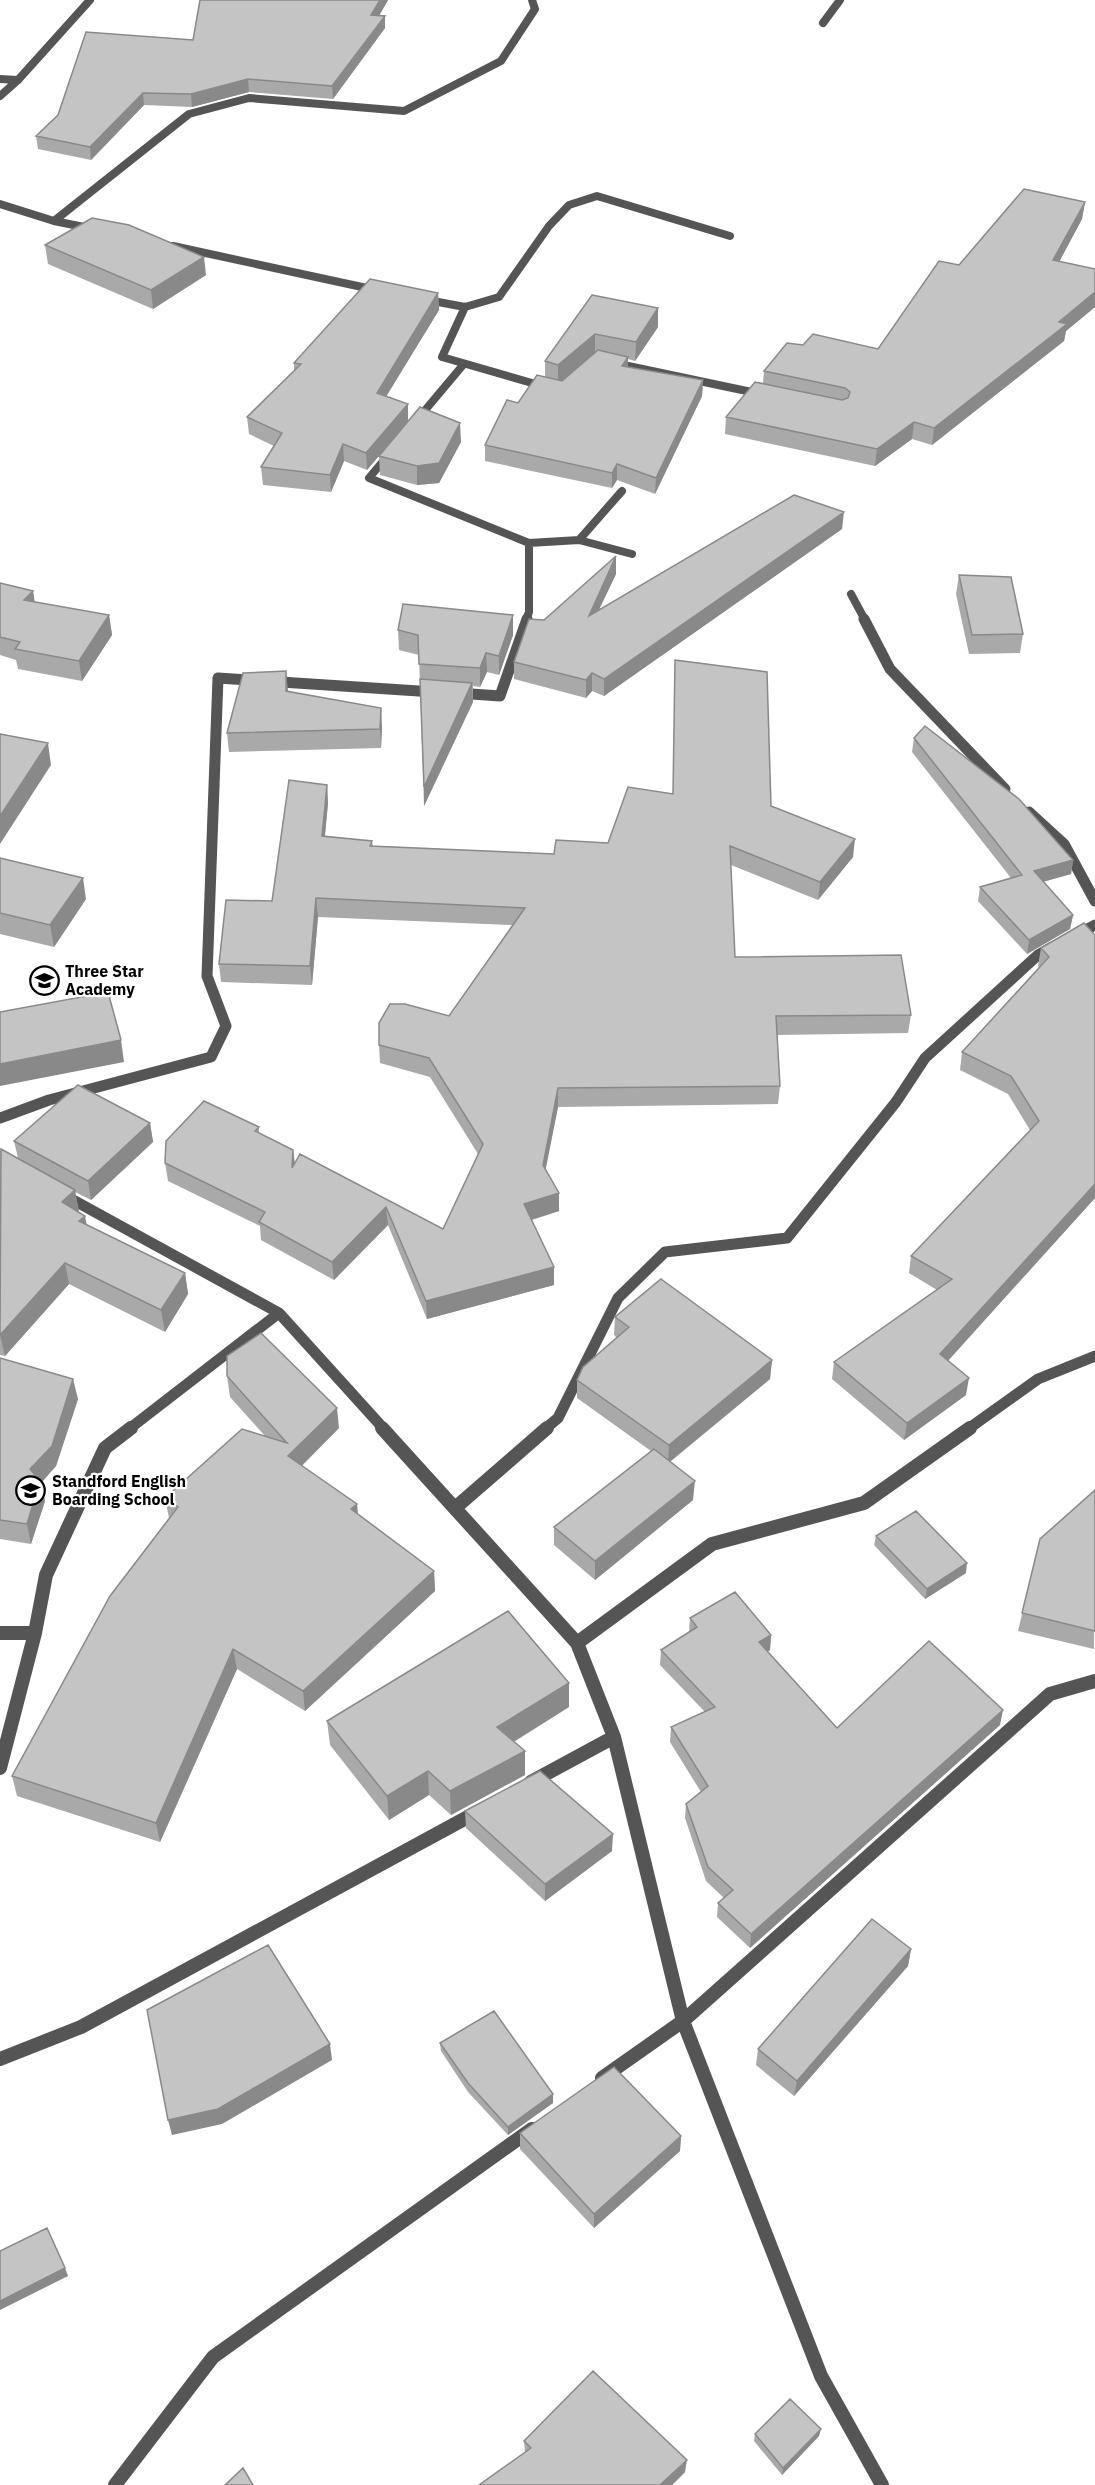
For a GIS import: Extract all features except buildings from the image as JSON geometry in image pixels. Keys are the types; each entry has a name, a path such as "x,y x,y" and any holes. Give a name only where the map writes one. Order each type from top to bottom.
{"street":[{"path":"0,96 18,80 90,0"},
{"path":"54,221 189,114 249,98 404,111 501,61 534,9 532,0"},
{"path":"823,23 840,0"},
{"path":"0,79 18,80"},
{"path":"408,296 465,307 499,297 549,226 569,205 597,196 730,236"},
{"path":"0,204 54,221 100,231"},
{"path":"168,245 385,292"},
{"path":"465,307 442,357 560,391"},
{"path":"608,361 772,396"},
{"path":"464,365 369,478 529,543 579,540 632,554"},
{"path":"579,540 622,491"},
{"path":"0,1118 49,1100 211,1057 226,1026 207,976 218,678 500,696 529,612 529,543"},
{"path":"851,594 890,669 983,769 1064,844 1095,901"},
{"path":"455,1508 558,1418 618,1298 665,1252 788,1238 896,1102 925,1058 1038,955 1095,925"},
{"path":"52,1188 279,1313 577,1643 614,1737 683,2020 821,2376 882,2485"},
{"path":"0,1768 35,1633 46,1575 105,1448 279,1313"},
{"path":"577,1643 712,1544 864,1503 1038,1379 1095,1356"},
{"path":"0,1633 35,1633"},
{"path":"587,2089 683,2020 1050,1694 1095,1681"},
{"path":"520,1788 614,1737"},
{"path":"0,2059 81,2027 489,1805"},
{"path":"115,2485 213,2357 549,2117"}],"place":[{"name":"Three Star Academy","path":"44,980"},
{"name":"Standford English Boarding School","path":"31,1490"}]}
